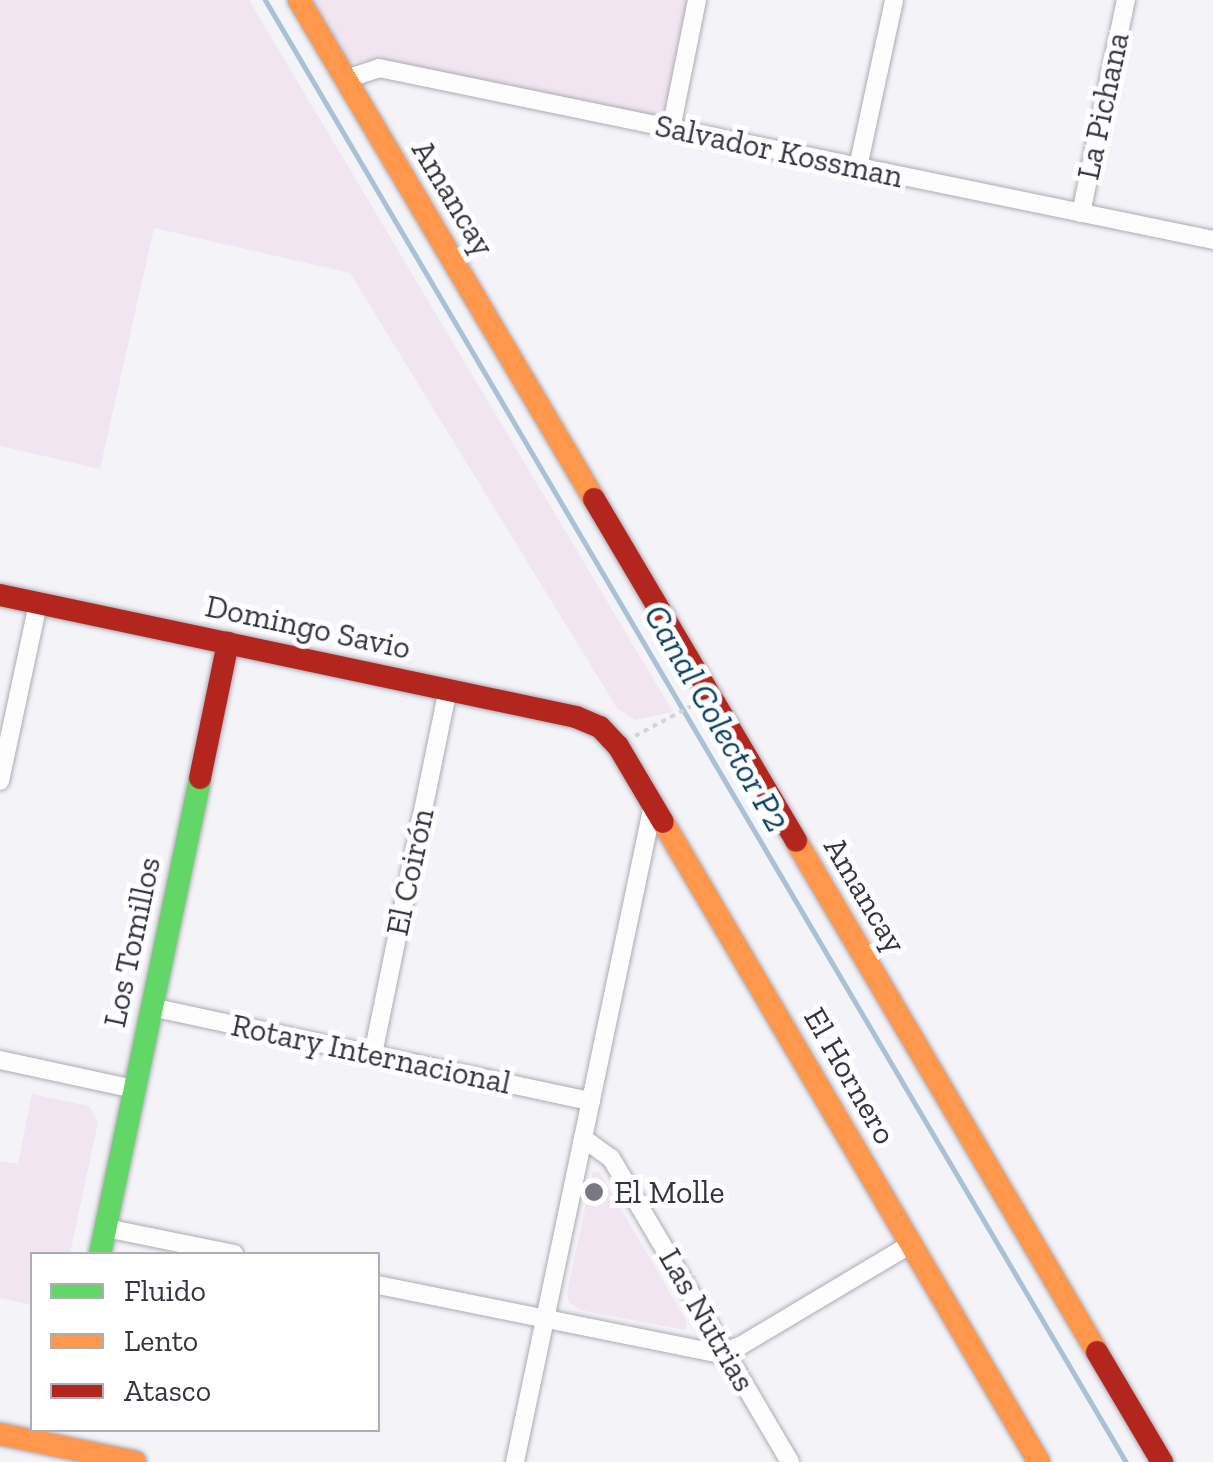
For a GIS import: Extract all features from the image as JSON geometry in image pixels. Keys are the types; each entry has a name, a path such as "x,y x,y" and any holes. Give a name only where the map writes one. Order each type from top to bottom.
{"street":[{"name":"Amancay","path":"299,0 1162,1462"},
{"path":"671,128 697,0"},
{"path":"858,167 894,0"},
{"name":"La Pichana","path":"1081,213 1126,0"},
{"name":"Salvador Kossman","path":"346,79 378,68 1213,240"},
{"name":"Domingo Savio","path":"0,595 576,717 600,726"},
{"path":"0,781 38,603"},
{"name":"Los Tomillos","path":"100,1252 228,643"},
{"name":"El Coirón","path":"372,1054 448,690"},
{"name":"El Hornero","path":"600,726 618,746 1039,1462"},
{"path":"515,1462 653,806"},
{"name":"Rotary Internacional","path":"152,1008 590,1101"},
{"path":"0,1060 134,1089"},
{"name":"Las Nutrias","path":"583,1138 612,1158 790,1462"},
{"path":"106,1228 224,1252"},
{"path":"380,1284 705,1353 726,1353 911,1244"},
{"path":"0,1434 135,1462"}],"path":[{"path":"618,746 701,700"}],"shaded area":[{"path":"0,0 249,0 673,712 635,720 617,708 350,273 154,228 100,469 0,446"},
{"path":"308,0 689,0 665,120 372,61 349,62"},
{"path":"32,1094 89,1106 98,1122 70,1252 30,1252 30,1305 0,1298 0,1161 18,1164"},
{"path":"593,1171 600,1173 687,1322 685,1330 580,1310 569,1302 567,1293"}],"waterway":[{"name":"Canal Colector P2","path":"265,0 1126,1462"}],"traffic: fast":[{"path":"100,1252 200,778"}],"traffic: slow":[{"path":"299,0 594,499"},
{"path":"663,822 1039,1462"},
{"path":"796,841 1097,1352"},
{"path":"0,1434 135,1462"}],"traffic: jam":[{"path":"594,499 796,841"},
{"path":"0,595 576,717 600,727 618,746 663,822"},
{"path":"200,778 228,643"},
{"path":"1097,1352 1162,1462"}],"place":[{"name":"El Molle","path":"594,1192"}]}
